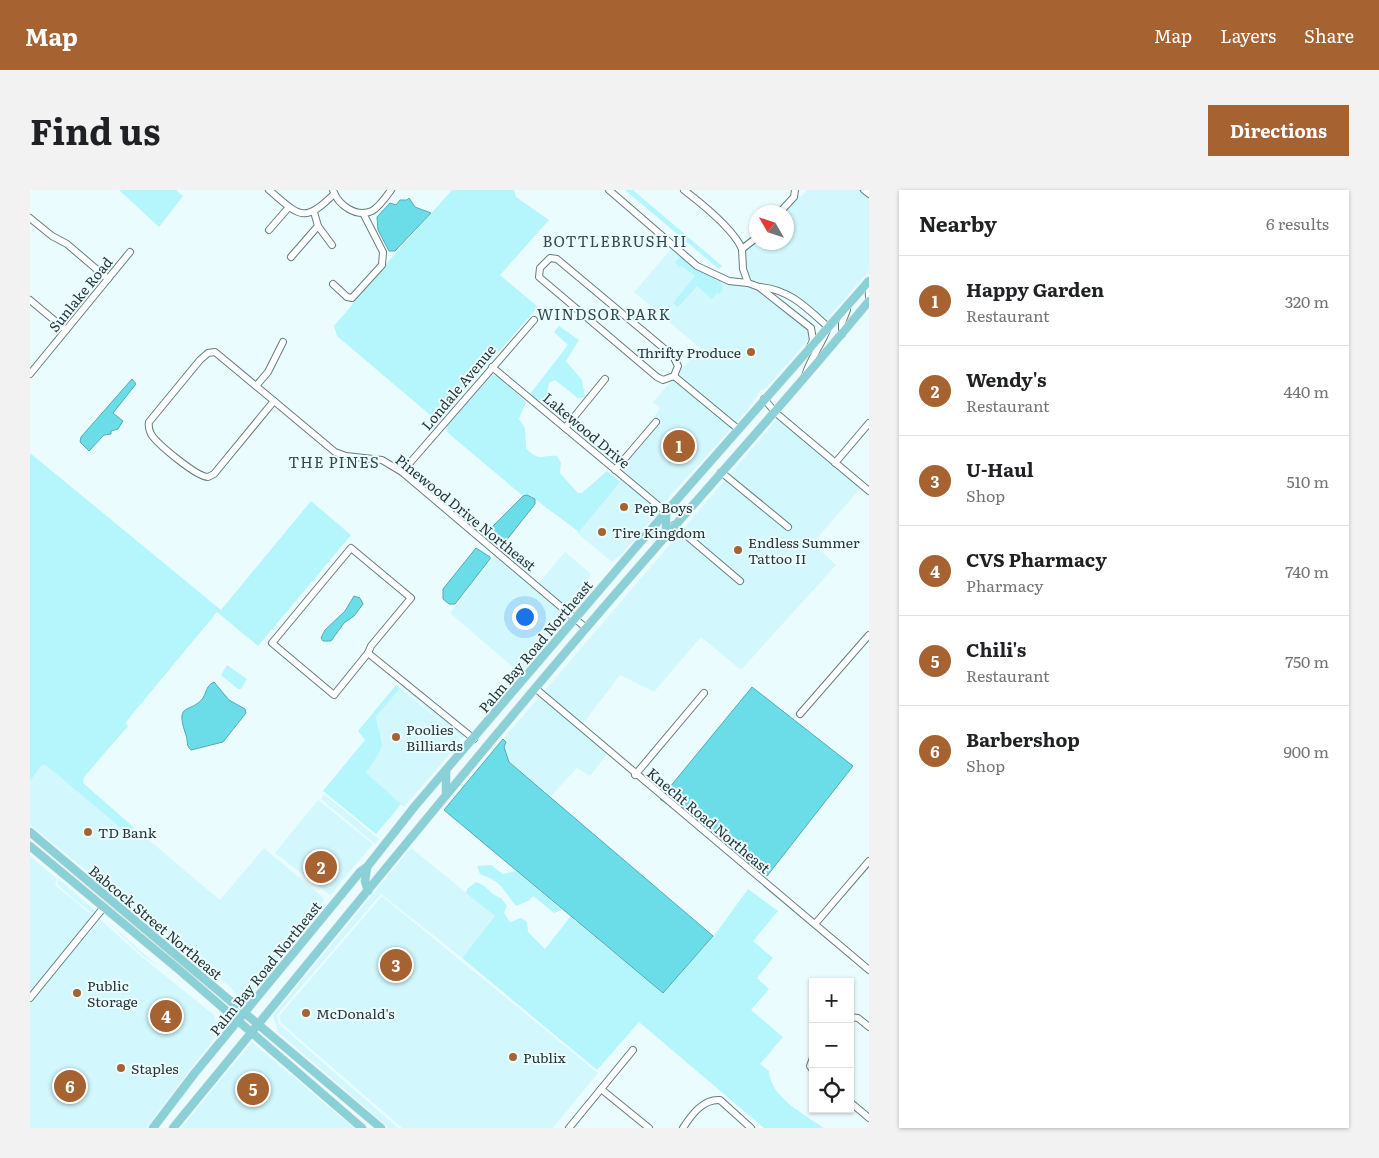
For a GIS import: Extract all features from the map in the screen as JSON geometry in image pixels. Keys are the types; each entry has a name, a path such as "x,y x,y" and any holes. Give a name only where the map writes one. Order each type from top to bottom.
{"main road":[{"name":"Palm Bay Road Northeast","path":"153,1128 238,1020 360,872 367,867 668,509 869,281"},
{"name":"Palm Bay Road Northeast","path":"173,1128 518,708 674,525 804,379 869,299"},
{"path":"668,509 674,525"},
{"path":"666,535 668,509"},
{"path":"517,688 518,708"},
{"path":"446,771 446,796"},
{"name":"Babcock Street Northeast","path":"30,832 34,838 51,850 381,1128"},
{"path":"30,846 51,850"},
{"name":"Babcock Street Northeast","path":"30,846 238,1020 362,1128"},
{"path":"367,867 365,881 368,891"},
{"path":"362,1128 371,1128"}],"street":[{"path":"269,190 289,207 303,214 314,212 334,192 345,207 363,213 374,210 391,190"},
{"path":"609,190 698,266 729,281 748,283 782,291 795,298 828,327 824,339 809,363 804,379"},
{"path":"684,190 704,206 738,240 742,248 744,269 748,283"},
{"path":"787,205 794,197 795,190"},
{"path":"864,190 869,194"},
{"path":"269,230 289,207"},
{"path":"314,212 318,226 332,245"},
{"path":"333,284 347,297 352,298 382,265 383,252 363,213"},
{"path":"30,218 52,236 67,244 108,279"},
{"path":"291,257 318,226"},
{"path":"742,248 749,243"},
{"name":"Sunlake Road","path":"30,374 130,252"},
{"path":"550,258 557,260 673,356 678,366 674,376 663,380 657,377 540,277 540,268 550,258"},
{"path":"869,281 869,299"},
{"path":"759,287 811,328 813,340 810,347"},
{"path":"30,300 66,330"},
{"path":"842,334 844,314 852,300"},
{"name":"Londale Avenue","path":"402,472 534,320"},
{"path":"256,386 268,372 283,342"},
{"name":"Pinewood Drive Northeast","path":"274,401 214,474 208,478 198,474 150,433 149,422 208,353 215,352 256,386 274,401 335,452 346,456 382,460 402,472 586,628"},
{"name":"Lakewood Drive","path":"492,367 615,470 668,509"},
{"path":"674,376 738,429"},
{"path":"565,428 605,379"},
{"path":"764,400 775,412 869,491"},
{"path":"615,470 656,422"},
{"path":"835,463 869,423"},
{"path":"721,472 788,527"},
{"path":"674,525 740,581"},
{"path":"350,548 411,598 371,646 368,653 334,695 272,643 350,548"},
{"path":"800,714 869,635"},
{"path":"368,653 474,739"},
{"name":"Knecht Road Northeast","path":"535,688 635,775 869,970"},
{"path":"635,775 704,693"},
{"path":"815,924 869,861"},
{"path":"30,998 104,907"},
{"path":"854,1018 858,1018 869,1027"},
{"path":"569,1128 633,1050"},
{"path":"601,1089 649,1128"},
{"path":"683,1128 698,1109 710,1100 720,1100 751,1128"},
{"path":"854,1105 869,1118"}],"shaded area":[{"path":"119,190 176,190 183,196 159,227"},
{"path":"452,190 514,190 516,197 549,220 500,275 538,307 439,419 429,414 337,336 334,326 354,300"},
{"path":"625,190 633,190 722,266 719,269"},
{"path":"807,190 860,190 869,198 869,271 828,318 821,317 794,295 783,289 750,280 745,272 744,251 749,247 749,250 794,250 794,205 789,205 798,195 801,197"},
{"path":"409,198 415,207 431,213 395,251 389,251 378,230 377,217 390,203 396,205 400,200 407,200"},
{"path":"673,247 710,276 721,282 755,288 805,326 809,330 810,338 766,388 761,390 746,412 664,503 656,500 620,470 620,466 653,428 658,426 658,419 654,417 660,408 653,402 700,348 634,292"},
{"path":"684,256 701,270 720,280 723,289 720,294 717,293 712,299 697,286 678,307 673,303 695,276 682,266 676,269 679,266 675,263"},
{"path":"559,326 579,340 566,361 582,380 585,397 578,398 555,380 549,383 544,398 538,400 530,394 568,345 554,332"},
{"path":"492,375 497,376 526,402 519,419 525,428 526,448 538,457 557,456 561,463 560,473 578,493 582,493 607,471 620,482 579,532 531,496 523,496 448,433 446,429 450,422"},
{"path":"132,379 136,384 113,413 123,421 118,429 111,431 111,434 104,435 89,451 80,442 81,437"},
{"path":"779,417 812,448 817,442 864,484 813,543 836,565 741,670 701,637 654,692 620,675 579,729 607,754 590,776 577,768 551,796 509,762 504,747 506,742 503,739"},
{"path":"30,453 221,610 311,501 351,535 258,646 217,612 125,723 128,726 84,777 83,783 130,824 133,828 128,834 47,766 42,765 30,781"},
{"path":"621,478 656,507 656,514 623,553 612,562 576,532 579,532 620,482 619,479"},
{"path":"527,495 535,499 535,504 505,542 500,544 488,534 490,529 523,496"},
{"path":"476,548 490,557 490,559 455,604 449,604 443,599 443,589"},
{"path":"565,552 591,574 588,579 590,588 578,603 570,607 562,604 539,583"},
{"path":"496,554 561,610 563,615 563,623 520,673 450,613"},
{"path":"354,596 360,598 363,604 354,616 344,623 331,641 323,641 321,638 325,630 345,611"},
{"path":"227,665 247,679 241,689 238,689 221,675"},
{"path":"403,676 469,730 462,739 399,684"},
{"path":"214,682 229,700 245,709 246,713 223,742 191,750 183,724 183,713 203,698 208,687"},
{"path":"396,685 400,688 376,717 382,745 366,773 401,804 376,834 323,791 365,740 358,731"},
{"path":"752,687 853,766 767,876 660,799"},
{"path":"400,688 459,737 460,742 404,807 366,773 378,755 379,729 376,717"},
{"path":"503,739 506,742 504,747 509,762 713,936 663,993 444,810"},
{"path":"42,765 47,766 128,834 133,828 130,824 220,900 264,848 324,898 319,913 253,991 243,997 239,996 206,965 196,962 192,954 164,930 151,923 30,825 30,781"},
{"path":"324,794 379,839 375,844 321,799"},
{"path":"318,800 373,844 330,895 275,853"},
{"path":"411,848 495,916 462,958 381,894 277,1015 279,1024 398,1128 389,1128 278,1032 273,1015"},
{"path":"30,856 57,879 55,885 93,916 30,994"},
{"path":"491,865 503,874 516,871 562,910 554,913 533,896 528,901 516,906 494,880 480,874 477,866"},
{"path":"59,879 159,967 143,956 102,917 94,915 69,895 57,884"},
{"path":"476,882 501,898 507,906 504,913 510,922 521,918 527,922 528,932 545,949 570,917 663,993 716,933 748,889 778,911 753,941 773,958 757,978 769,989 751,1010 783,1037 760,1064 769,1071 775,1089 782,1097 824,1128 764,1128 639,1022 597,1070 462,958 495,916 466,893 467,889"},
{"path":"382,896 598,1073 553,1128 402,1128 281,1023 279,1016"},
{"path":"100,919 142,957 214,1015 219,1032 146,1128 30,1128 30,1003"},
{"path":"252,1042 354,1128 181,1128"}],"place":[{"name":"Thrifty Produce","path":"751,352"},
{"name":"Happy Garden","path":"679,446"},
{"name":"Pep Boys","path":"624,507"},
{"name":"Tire Kingdom","path":"602,532"},
{"name":"Endless Summer Tattoo II","path":"738,550"},
{"name":"Poolies Billiards","path":"396,737"},
{"name":"TD Bank","path":"88,832"},
{"name":"Wendy's","path":"321,867"},
{"name":"U-Haul","path":"396,965"},
{"name":"Public Storage","path":"77,993"},
{"name":"McDonald's","path":"306,1013"},
{"name":"CVS Pharmacy","path":"166,1016"},
{"name":"Publix","path":"513,1057"},
{"name":"Staples","path":"121,1068"},
{"name":"Barbershop","path":"70,1086"},
{"name":"Chili's","path":"253,1089"}],"district":[{"name":"BOTTLEBRUSH II","path":"615,240"},
{"name":"WINDSOR PARK","path":"604,313"},
{"name":"THE PINES","path":"334,461"}]}
